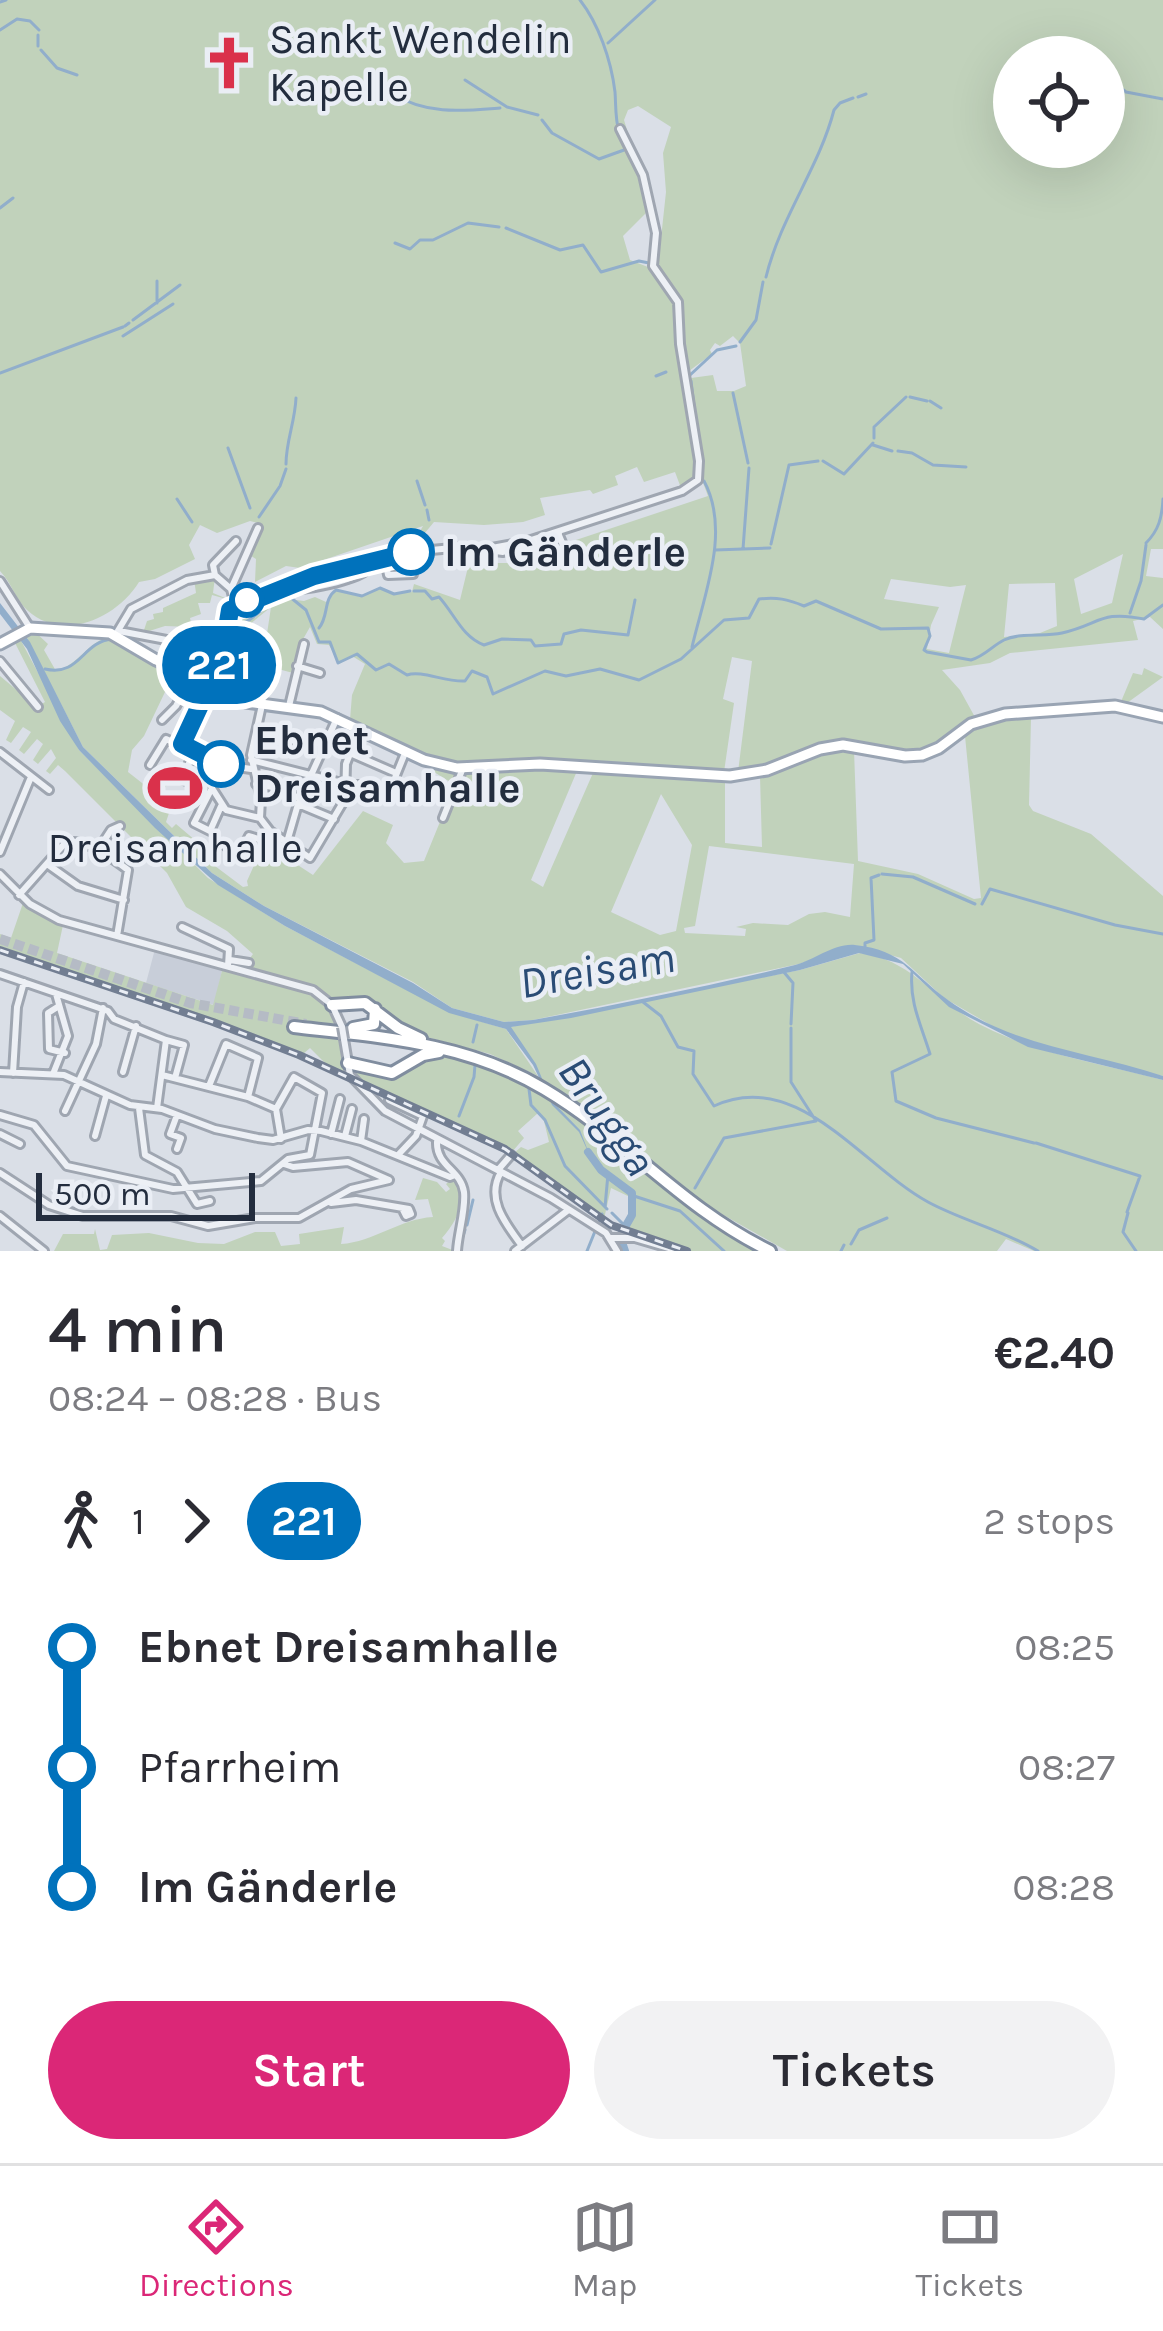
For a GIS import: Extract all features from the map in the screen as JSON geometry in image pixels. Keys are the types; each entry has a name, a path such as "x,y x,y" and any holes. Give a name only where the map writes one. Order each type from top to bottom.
{"highway":[{"path":"342,1015 373,1025 375,1009"},
{"path":"309,1024 375,1009"},
{"path":"375,1009 394,1026 421,1039"},
{"path":"342,1015 488,1057 543,1086 702,1207 780,1251"},
{"path":"294,1028 382,1037 458,1052 543,1086 682,1198 770,1251"},
{"path":"353,1066 388,1069 400,1065 404,1048 382,1037"},
{"path":"353,1066 395,1072 423,1055 458,1052"}],"main road":[{"path":"0,644 28,628 118,636 209,685 262,705 337,717 430,761 463,768 540,764 726,776 766,770 833,746 922,755 940,748 971,724 1005,714 1103,706 1163,717"}],"street":[{"path":"235,605 278,589 294,591 351,579 364,572 364,566 415,551 492,548 503,552 682,491 698,480 677,302 654,263 656,233 644,175 620,129"},
{"path":"231,590 258,528"},
{"path":"558,532 566,552"},
{"path":"182,744 209,685 235,605 231,590 215,575 214,562 236,541"},
{"path":"385,559 388,575 413,574 415,551"},
{"path":"215,575 187,580 131,610 122,618 118,636 177,642 229,628"},
{"path":"0,581 28,628"},
{"path":"163,720 179,702 196,647 229,628"},
{"path":"289,706 304,644"},
{"path":"0,661 38,707"},
{"path":"297,666 320,673"},
{"path":"262,705 251,764 260,818 270,831 310,858 345,799 350,753 360,728"},
{"path":"287,842 337,717"},
{"path":"150,765 164,740 229,767 251,764 363,785"},
{"path":"288,740 325,744"},
{"path":"386,800 408,751"},
{"path":"0,752 49,790"},
{"path":"194,752 185,770 212,788 232,813 260,818"},
{"path":"350,753 397,773"},
{"path":"443,818 463,768"},
{"path":"173,776 186,782"},
{"path":"0,852 31,777"},
{"path":"256,784 278,788 334,819"},
{"path":"212,788 194,823 210,831 222,804"},
{"path":"98,850 111,830 120,826"},
{"path":"226,846 238,857 249,836 265,841 270,831"},
{"path":"20,895 71,840 98,850 128,870 117,936"},
{"path":"47,864 78,886 124,901"},
{"path":"1,880 51,916 301,985 342,1015 353,1066 376,1104 418,1132 597,1227 618,1237 679,1251"},
{"path":"182,927 226,947 229,963"},
{"path":"229,963 249,963"},
{"path":"0,974 184,1045 175,1078"},
{"path":"13,1073 17,1007 24,982"},
{"path":"53,1074 68,1031 57,993"},
{"path":"59,1006 48,1013 49,1049 64,1053"},
{"path":"65,1111 96,1044 102,1011"},
{"path":"123,1072 136,1027"},
{"path":"157,1108 167,1039"},
{"path":"209,1086 226,1044 258,1058 248,1097"},
{"path":"281,1138 276,1109 296,1067"},
{"path":"0,1072 53,1074 139,1107 258,1138 315,1131 345,1136 455,1175"},
{"path":"162,1076 248,1097 276,1109"},
{"path":"0,1115 34,1125 59,1161 75,1169 173,1190 260,1181 288,1159 310,1155 322,1093 294,1077"},
{"path":"95,1136 106,1096"},
{"path":"329,1133 340,1099"},
{"path":"389,1100 423,1116 418,1132 398,1155"},
{"path":"139,1107 145,1155 177,1172 197,1204 210,1201"},
{"path":"345,1136 352,1109"},
{"path":"177,1115 170,1134 181,1138 177,1149"},
{"path":"361,1142 364,1119"},
{"path":"0,1134 20,1144"},
{"path":"437,1142 439,1158 464,1192 457,1251"},
{"path":"511,1154 494,1187 497,1206 519,1249 567,1211"},
{"path":"0,1173 49,1205 91,1217 171,1216 208,1226 298,1217 351,1189 389,1178 348,1162 284,1164"},
{"path":"331,1203 356,1200 403,1210"},
{"path":"0,1216 44,1251"},
{"path":"617,1251 618,1237"}],"shaded area":[{"path":"0,946 268,1041 485,1138 529,1163 619,1229 484,1140 283,1050 0,953"},
{"path":"155,949 223,967 214,1005 146,983"}],"green space":[{"path":"0,0 1163,0 1163,549 1151,549 1146,576 1163,578 1163,629 1150,617 1133,621 1138,640 1010,653 990,663 942,670 976,719 1120,704 1133,673 1142,675 1144,668 1163,677 1127,703 1163,715 1163,722 1107,711 1031,718 1029,805 1033,811 1091,834 1163,896 1163,1076 1008,1035 944,998 901,958 854,945 799,964 533,1020 504,1022 452,1008 212,873 83,747 24,632 33,630 48,644 44,650 56,671 111,636 175,671 144,736 132,750 128,772 151,790 168,769 172,776 160,796 170,810 166,822 172,828 176,824 202,846 199,854 243,887 248,886 264,843 313,875 363,811 393,825 386,843 404,863 424,861 455,785 350,720 352,695 365,664 352,656 339,664 329,645 317,644 310,627 298,648 293,673 233,657 238,644 230,641 231,635 246,639 244,648 264,654 271,607 250,624 231,627 231,620 255,618 280,598 304,601 315,597 326,602 336,590 361,597 379,588 394,594 412,592 414,584 460,600 468,567 533,563 535,556 573,566 576,540 708,496 702,480 681,488 675,472 644,482 637,467 615,476 618,485 593,494 590,490 540,498 545,515 523,522 434,522 424,534 423,547 410,549 423,526 300,568 286,566 255,582 256,559 248,554 258,523 250,521 217,533 200,525 189,545 195,559 139,582 103,615 72,625 41,620 27,610 0,571","holes":["638,106 671,127 663,153 666,192 658,266 653,269 630,260 623,236 646,213 624,120 628,110","733,336 740,343 746,386 717,391 713,375 691,378 689,371 712,354 715,343 720,346","1123,554 1112,603 1081,614 1074,579","891,579 966,585 949,653 927,649 939,607 884,599","1055,583 1057,626 1004,637 1009,584","732,657 752,661 738,772 724,772 734,703 723,699","965,736 981,898 918,874 858,861 854,750 922,761","577,771 593,773 543,887 531,880","760,776 762,847 725,843 725,781","661,794 692,845 676,931 660,935 611,912","709,846 854,864 850,917 825,912 788,925 736,927 746,929 745,936 685,933 684,928 695,926"]},
{"path":"215,577 213,593 230,600 212,595 210,603 198,603 201,614 190,618 192,627 165,626 143,633 153,614 196,593 194,579"},
{"path":"18,635 79,750 208,878 285,926 449,1012 506,1029 538,1076 490,1054 408,1032 374,1005 330,1005 338,1024 289,1020 289,1024 341,1036 347,1068 355,1066 349,1076 329,1067 310,1048 302,1055 0,946 0,934 11,938 23,903 63,925 57,953 213,1005 223,967 240,972 253,954 227,931 186,907 167,873 65,771 58,765 50,774 46,771 56,758 51,749 38,764 33,760 43,744 37,739 24,754 19,750 31,732 23,727 11,743 6,740 15,721 0,710 0,676 37,707 45,702 13,639"},
{"path":"860,953 896,964 968,1017 1006,1037 1163,1080 1163,1251 1034,1251 1006,1239 997,1251 787,1251 704,1204 595,1115 542,1079 510,1027 800,970"},
{"path":"441,1053 512,1075 568,1110 698,1213 763,1251 691,1251 622,1228 633,1209 632,1198 611,1188 604,1219 514,1153 521,1147 528,1150 549,1142 538,1113 518,1131 524,1138 512,1152 356,1079 357,1069 386,1073"},
{"path":"423,1178 437,1182 446,1192 450,1189 446,1184 454,1178 458,1186 459,1210 442,1238 442,1246 455,1251 54,1251 63,1234 94,1234 95,1229 100,1250 107,1249 112,1235 149,1233 224,1244 255,1232 275,1232 281,1246 300,1244 299,1234 344,1227 341,1244 353,1242 433,1217 428,1199 415,1200"}],"water":[{"name":"Dreisam","path":"0,603 30,642 83,747 212,873 452,1008 504,1022 533,1020 763,973 855,945 897,958 948,1000 999,1028 1135,1067 1163,1076 1163,1080 1028,1047 949,1007 903,964 859,953 800,970 511,1027 536,1064 551,1100 580,1130 590,1156 579,1132 552,1105 533,1065 506,1029 449,1013 285,926 218,885 155,828 79,750 60,721 27,649 0,614"}],"waterway":[{"path":"0,2 6,0"},
{"path":"580,0 607,54 619,132"},
{"path":"608,43 655,0"},
{"path":"0,30 17,19 30,21 39,30"},
{"path":"38,35 38,46"},
{"path":"41,50 57,68 77,75"},
{"path":"465,80 507,107"},
{"path":"1125,91 1163,99"},
{"path":"393,94 432,108 500,108"},
{"path":"858,97 866,94"},
{"path":"766,277 834,110 853,98"},
{"path":"507,107 538,115"},
{"path":"542,120 552,133 599,159 624,150"},
{"path":"636,154 645,173"},
{"path":"0,208 13,198"},
{"path":"395,243 410,249 420,240 433,240 468,223 499,227"},
{"path":"506,228 560,250 583,245 601,272 639,261 649,263"},
{"path":"157,281 157,303"},
{"path":"740,342 756,320 763,282"},
{"path":"133,320 180,285"},
{"path":"123,336 173,304"},
{"path":"681,307 684,351"},
{"path":"125,326 129,323"},
{"path":"0,373 123,327"},
{"path":"689,376 717,350 736,346"},
{"path":"686,361 689,376"},
{"path":"656,376 666,372"},
{"path":"691,381 695,415"},
{"path":"733,393 748,463"},
{"path":"874,438 874,427 906,397"},
{"path":"910,397 927,401"},
{"path":"286,464 296,398"},
{"path":"930,401 941,408"},
{"path":"823,461 844,474 873,443"},
{"path":"873,445 892,451"},
{"path":"228,448 250,508"},
{"path":"898,451 933,465 966,467"},
{"path":"771,544 789,465 818,461"},
{"path":"743,549 749,468"},
{"path":"259,517 286,469"},
{"path":"417,481 425,505"},
{"path":"692,647 715,542 712,500 704,481"},
{"path":"177,499 192,522"},
{"path":"1146,543 1159,523 1163,499"},
{"path":"427,510 429,520"},
{"path":"1130,613 1146,545"},
{"path":"715,550 770,548"},
{"path":"319,628 336,590 362,596 380,588 394,594 410,591"},
{"path":"414,591 439,597 464,631 484,645 502,639 531,640 535,646 561,644 564,634 581,630 628,635 635,600"},
{"path":"231,626 290,597 306,610 319,642 330,642 338,663 357,654 376,670 389,664 407,675 457,681 465,681 472,671 487,677 493,694 545,671 566,676 600,669 639,680 681,659 724,620 749,618 759,599 804,606 816,601 881,629 928,628 924,650 971,660 1004,640 1062,633 1109,617 1144,619 1163,605"},
{"path":"169,643 179,645 205,634"},
{"path":"45,669 66,668 94,646 112,639"},
{"path":"882,874 913,877 975,904"},
{"path":"865,951 865,943 874,940 871,878 879,875"},
{"path":"982,904 990,889 1163,934"},
{"path":"783,971 793,983 791,1024"},
{"path":"912,972 914,1004 930,1054 892,1072 896,1101 936,1118 1034,1143"},
{"path":"643,1002 661,1016 678,1047 694,1051 693,1074 714,1106 744,1097 773,1099 801,1110 928,1202 1038,1251"},
{"path":"473,1042 477,1025"},
{"path":"695,1188 724,1138 816,1121 791,1082 791,1028"},
{"path":"459,1116 475,1065"},
{"path":"529,1089 531,1105 545,1120 565,1166 607,1209"},
{"path":"1036,1143 1140,1176 1127,1212"},
{"name":"Brugga","path":"588,1152 601,1170 632,1193 632,1215 620,1236 625,1251"},
{"path":"605,1207 608,1174"},
{"path":"634,1196 680,1211 724,1251"},
{"path":"467,1225 473,1200"},
{"path":"612,1213 624,1225"},
{"path":"1128,1213 1123,1232 1136,1251"},
{"path":"587,1251 602,1214"},
{"path":"851,1244 859,1230 887,1218"},
{"path":"461,1242 465,1230"},
{"path":"841,1251 844,1245"}],"tunnel":[{"path":"0,939 190,1003 306,1024"}],"railway":[{"path":"0,950 299,1055 505,1149 611,1225 687,1251"}],"bus line":[{"name":"221","path":"221,764 182,744 222,658 230,610 314,576 411,552"}],"place":[{"name":"Sankt Wendelin Kapelle","path":"229,63"},
{"name":"Im Gänderle","path":"411,552"},
{"name":"Ebnet Dreisamhalle","path":"221,764"},
{"name":"Dreisamhalle","path":"175,788"}]}
